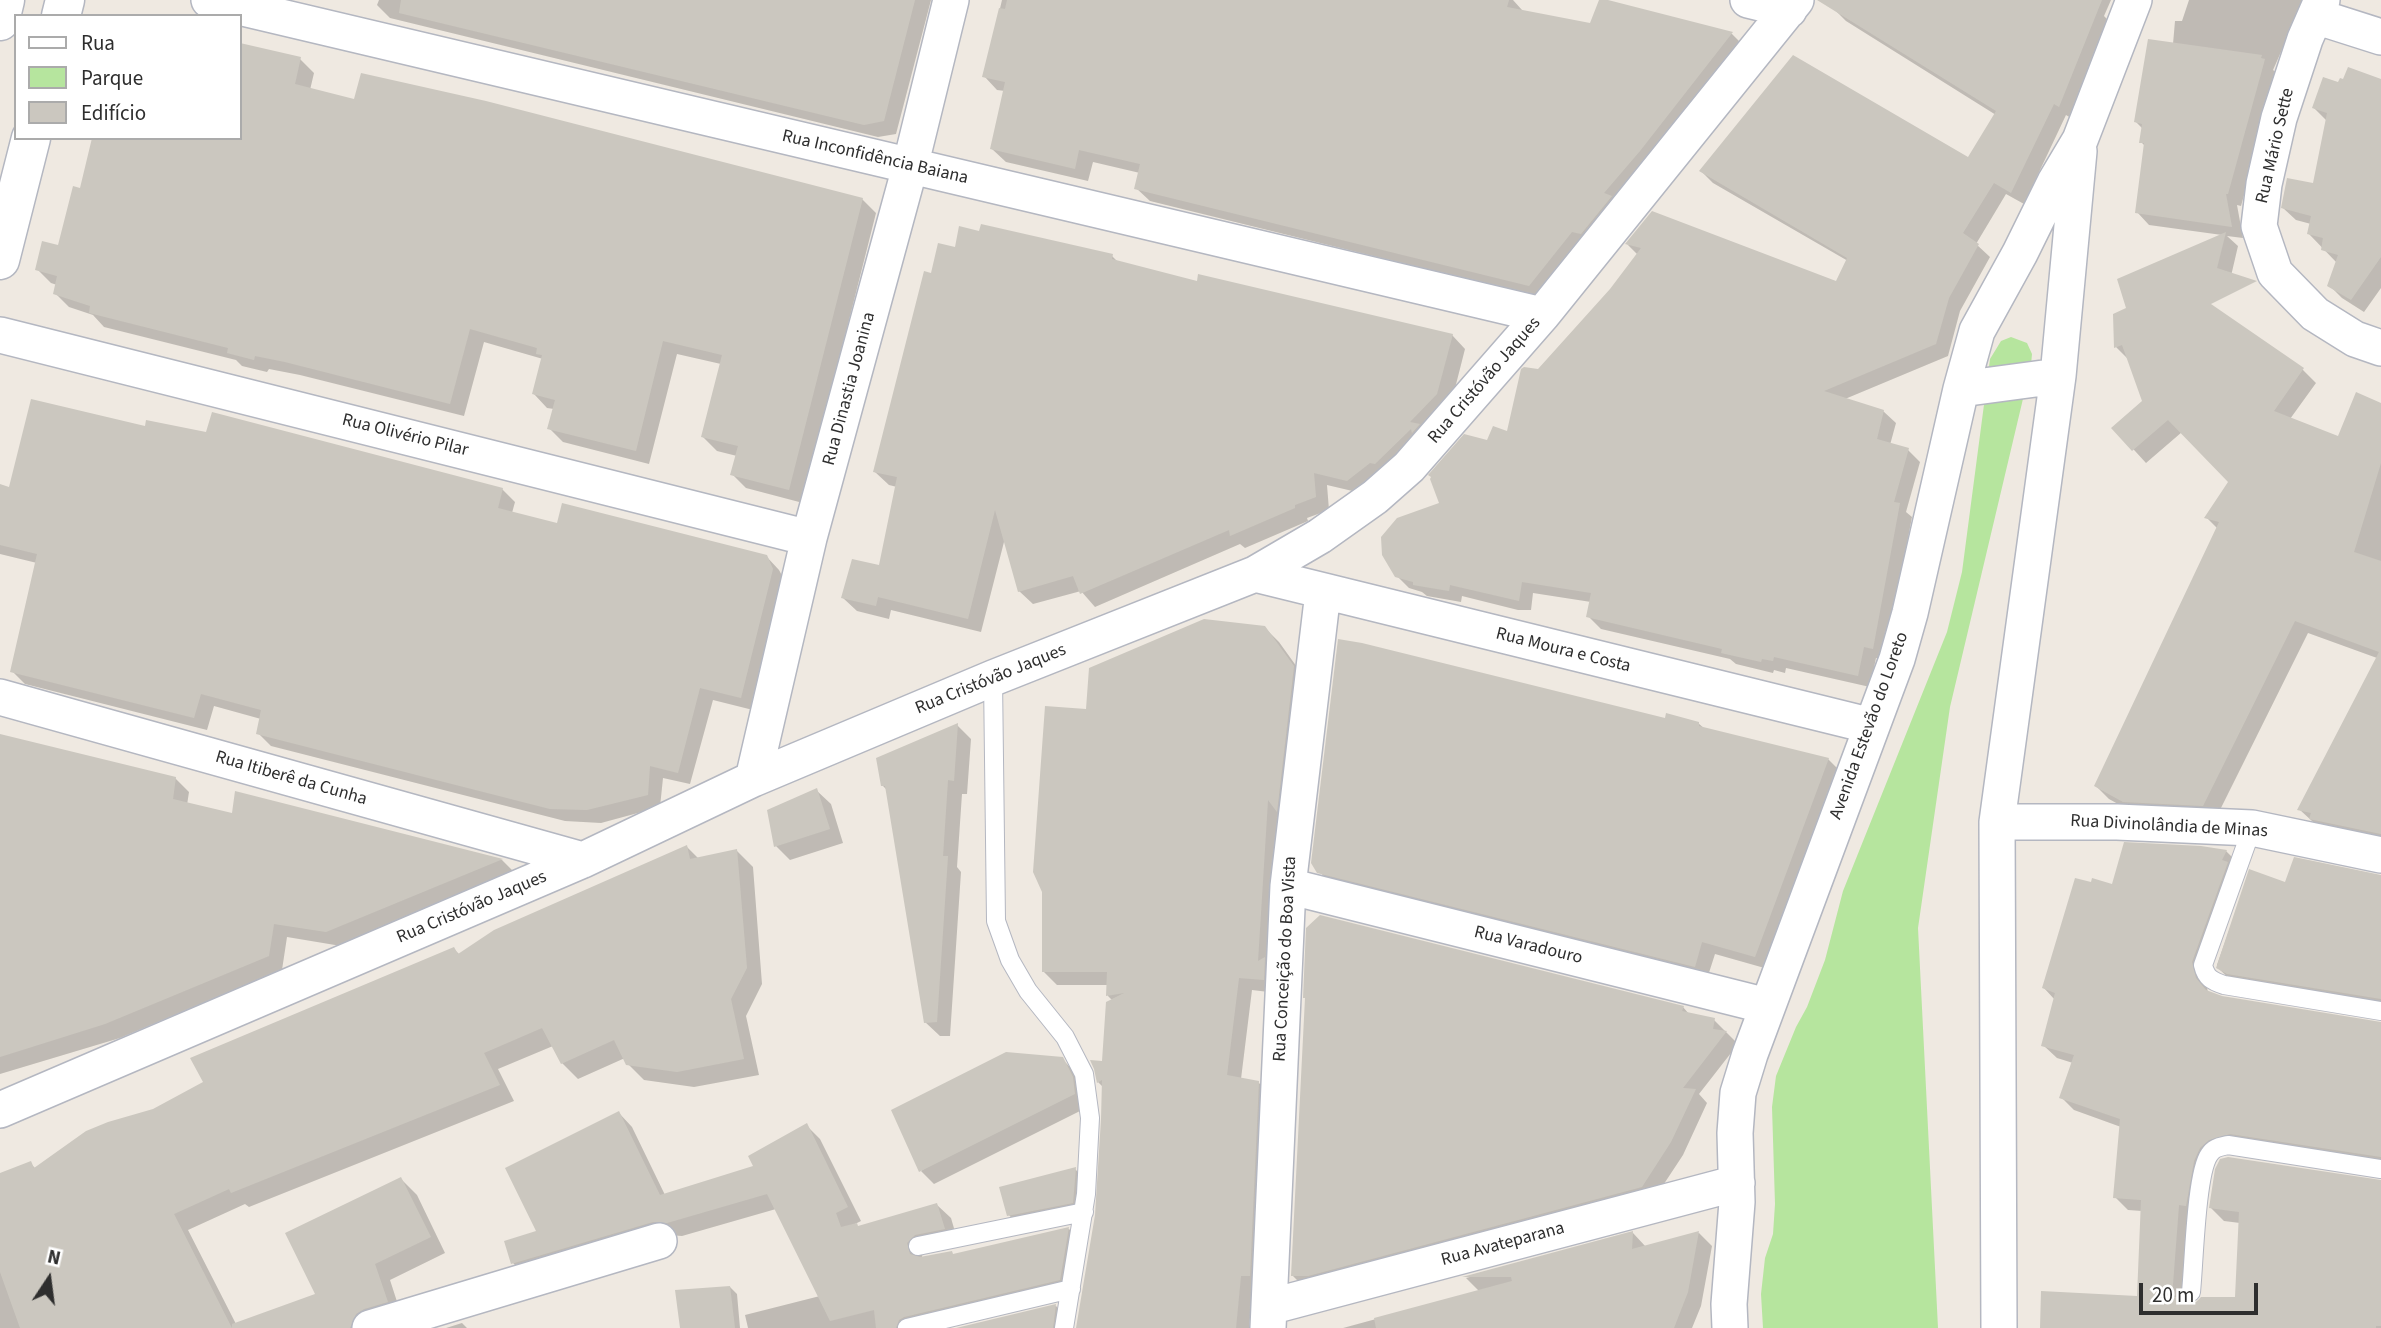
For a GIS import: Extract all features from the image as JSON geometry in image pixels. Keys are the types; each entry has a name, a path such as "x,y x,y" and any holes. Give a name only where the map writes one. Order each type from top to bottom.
{"main road":[{"path":"0,21 5,0"},
{"path":"0,260 30,140"}],"street":[{"name":"Rua Inconfidência Baiana","path":"209,0 1542,315"},
{"name":"Rua Dinastia Joanina","path":"753,779 809,538 911,167 951,0"},
{"path":"1748,0 1793,5"},
{"name":"Avenida Estevão do Loreto","path":"1730,1328 1738,1093 1767,1006 1897,659 1977,331 2080,140 2134,0"},
{"name":"Rua Cristóvão Jaques","path":"0,1110 583,860 753,779 993,678 1255,574 1331,528 1375,497 1409,467 1542,315 1793,5"},
{"path":"2319,8 2381,37"},
{"name":"Rua Mário Sette","path":"2319,8 2305,39 2279,118 2264,184 2259,226 2275,273 2315,314 2355,339 2381,348"},
{"name":"Avenida Estevão do Loreto","path":"1999,1328 1997,822 2058,376 2080,140"},
{"name":"Rua Olivério Pilar","path":"0,335 809,538"},
{"path":"1961,389 2058,376"},
{"name":"Rua Moura e Costa","path":"1255,574 1872,726"},
{"name":"Rua Conceição do Boa Vista","path":"1268,1317 1289,886 1323,592"},
{"name":"Rua Itiberê da Cunha","path":"0,697 583,860"},
{"name":"Rua Divinolândia de Minas","path":"1997,822 2117,822 2252,828 2381,855"},
{"name":"Rua Varadouro","path":"1289,886 1767,1006"},
{"name":"Rua Avateparana","path":"1268,1317 1737,1183"},
{"path":"370,1328 659,1241"}],"lane":[{"path":"993,678 996,921 1010,960 1028,991 1065,1037 1084,1074 1090,1118 1084,1212 1064,1328"},
{"path":"2252,828 2203,965 2205,974 2213,982 2224,985 2381,1012"},
{"path":"2191,1292 2202,1177 2207,1157 2214,1148 2228,1145 2381,1169"},
{"path":"918,1246 1084,1212"},
{"path":"907,1328 1071,1289"}],"green space":[{"path":"2011,337 2027,343 2032,354 2031,365 1950,707 1918,928 1938,1328 1763,1328 1761,1294 1765,1258 1773,1234 1775,1204 1772,1107 1776,1076 1807,1007 1825,960 1843,891 1947,632 1962,572 1990,359 2001,341"}],"building":[{"path":"401,0 915,0 884,121 864,125 399,13"},
{"path":"1007,0 1509,0 1507,7 1590,23 1599,0 1608,0 1733,32 1604,193 1612,196 1581,234 1572,232 1529,286 1134,189 1140,164 1079,150 1075,169 990,149 1005,82 982,77 999,8 1005,9"},
{"path":"1817,0 2102,0 2059,107 2054,104 2011,193 1994,183 1963,233 1979,244 1949,298 1936,344 1824,391 1884,410 1877,439 1909,448 1894,502 1900,503 1873,649 1864,647 1858,676 1774,657 1773,661 1762,659 1761,662 1721,653 1722,649 1586,617 1591,593 1522,582 1519,601 1450,585 1449,591 1413,585 1413,582 1395,577 1382,555 1381,537 1397,518 1439,503 1428,475 1464,434 1487,440 1493,426 1507,431 1521,369 1538,369 1610,289 1641,248 1625,244 1652,211 1836,281 1847,258 1699,171 1793,55 1968,157 1996,111"},
{"path":"2148,39 2262,55 2261,58 2265,59 2226,194 2232,227 2135,213 2144,143 2139,143 2142,124 2134,122"},
{"path":"242,43 301,57 295,84 354,99 361,73 486,101 863,198 789,490 730,475 738,446 701,437 722,355 663,341 636,451 547,429 555,400 532,394 542,355 536,354 537,348 470,329 450,404 285,362 255,356 254,360 227,353 228,348 89,313 90,306 53,294 57,276 35,270 42,241 58,245 73,186 80,188 92,140 242,140"},
{"path":"2348,67 2381,79 2381,257 2351,300 2327,286 2338,255 2321,250 2323,238 2307,234 2311,216 2281,208 2287,178 2313,183 2327,113 2312,108 2323,77 2338,82 2340,78 2343,79"},
{"path":"981,224 1113,254 1112,259 1197,281 1198,274 1453,334 1437,394 1410,422 1420,424 1412,433 1411,429 1375,464 1370,463 1347,481 1314,473 1316,497 1295,505 1295,508 1230,536 1229,530 1080,594 1073,576 1018,592 995,510 968,619 878,597 876,606 841,598 852,559 879,565 897,477 873,472 924,271 931,273 938,243 955,247 959,226 979,231"},
{"path":"2226,232 2217,268 2257,281 2211,304 2304,368 2274,411 2338,436 2356,392 2381,403 2381,463 2354,552 2381,561 2381,834 2309,819 2311,813 2297,810 2379,652 2295,621 2203,806 2123,802 2094,786 2219,522 2204,518 2228,482 2168,420 2132,451 2111,428 2142,401 2122,345 2114,348 2113,314 2126,308 2117,279"},
{"path":"31,399 145,426 146,420 206,432 212,412 503,488 498,508 557,523 562,503 767,555 773,569 741,698 700,688 678,773 650,766 648,795 587,810 550,809 256,734 261,710 201,694 194,718 10,672 37,554 0,545 0,484 9,487"},
{"path":"1204,619 1265,626 1294,666 1277,812 1268,800 1258,961 1265,957 1264,980 1239,978 1227,1075 1259,1081 1250,1276 1241,1276 1236,1328 1076,1328 1095,1215 1101,1119 1102,1080 1097,1083 1090,1060 1102,1061 1106,1002 1124,993 1106,996 1107,972 1042,972 1042,892 1033,872 1045,706 1086,709 1089,668"},
{"path":"1338,639 1665,718 1666,713 1699,722 1699,726 1829,758 1755,957 1702,942 1695,967 1317,873 1311,863"},
{"path":"958,723 954,781 948,780 943,856 948,856 937,1022 924,1023 885,786 881,786 876,758"},
{"path":"0,734 176,777 173,799 232,813 235,791 503,859 326,932 274,924 269,956 105,1024 0,1057"},
{"path":"817,788 830,829 774,847 767,810"},
{"path":"2124,842 2227,850 2222,860 2228,862 2192,962 2196,978 2206,990 2222,996 2381,1022 2381,1157 2230,1134 2209,1140 2200,1148 2194,1161 2186,1206 2179,1205 2172,1297 2181,1297 2191,1303 2201,1297 2235,1297 2239,1212 2209,1208 2215,1169 2220,1159 2228,1157 2381,1180 2381,1326 2040,1328 2041,1291 2137,1296 2141,1200 2113,1198 2120,1119 2059,1098 2074,1055 2041,1046 2055,993 2042,988 2075,878 2091,882 2092,878 2112,884"},
{"path":"687,845 690,859 737,849 747,968 731,999 744,1059 677,1072 626,1065 614,1040 561,1064 542,1028 484,1053 500,1085 231,1193 229,1189 174,1214 232,1328 20,1328 0,1272 0,1173 31,1161 34,1168 86,1131 153,1109 203,1082 190,1058 454,947 458,954 494,930"},
{"path":"2294,857 2381,875 2381,999 2227,974 2216,968 2249,869 2285,882"},
{"path":"1320,915 1684,1006 1682,1011 1715,1018 1713,1029 1727,1031 1683,1088 1696,1089 1671,1142 1642,1187 1308,1276 1291,1276 1306,928"},
{"path":"1006,1052 1063,1057 1073,1077 1075,1094 919,1172 891,1110"},
{"path":"619,1111 660,1195 753,1166 748,1156 807,1123 848,1207 836,1213 841,1227 857,1223 858,1226 937,1203 945,1229 915,1235 907,1243 910,1254 920,1257 952,1251 953,1254 1069,1227 1060,1280 904,1317 899,1320 896,1328 876,1328 874,1310 830,1321 767,1194 667,1223 653,1222 511,1264 504,1241 536,1231 505,1168"},
{"path":"1076,1167 1073,1203 1007,1216 999,1187"},
{"path":"401,1177 431,1237 375,1264 388,1302 356,1314 350,1328 232,1328 232,1324 315,1294 285,1233"},
{"path":"1633,1231 1632,1249 1699,1231 1688,1292 1674,1328 1376,1328 1374,1318 1512,1281 1511,1277 1462,1277"},
{"path":"730,1286 735,1328 680,1328 675,1290"},
{"path":"1056,1304 1053,1328 956,1328"}]}
